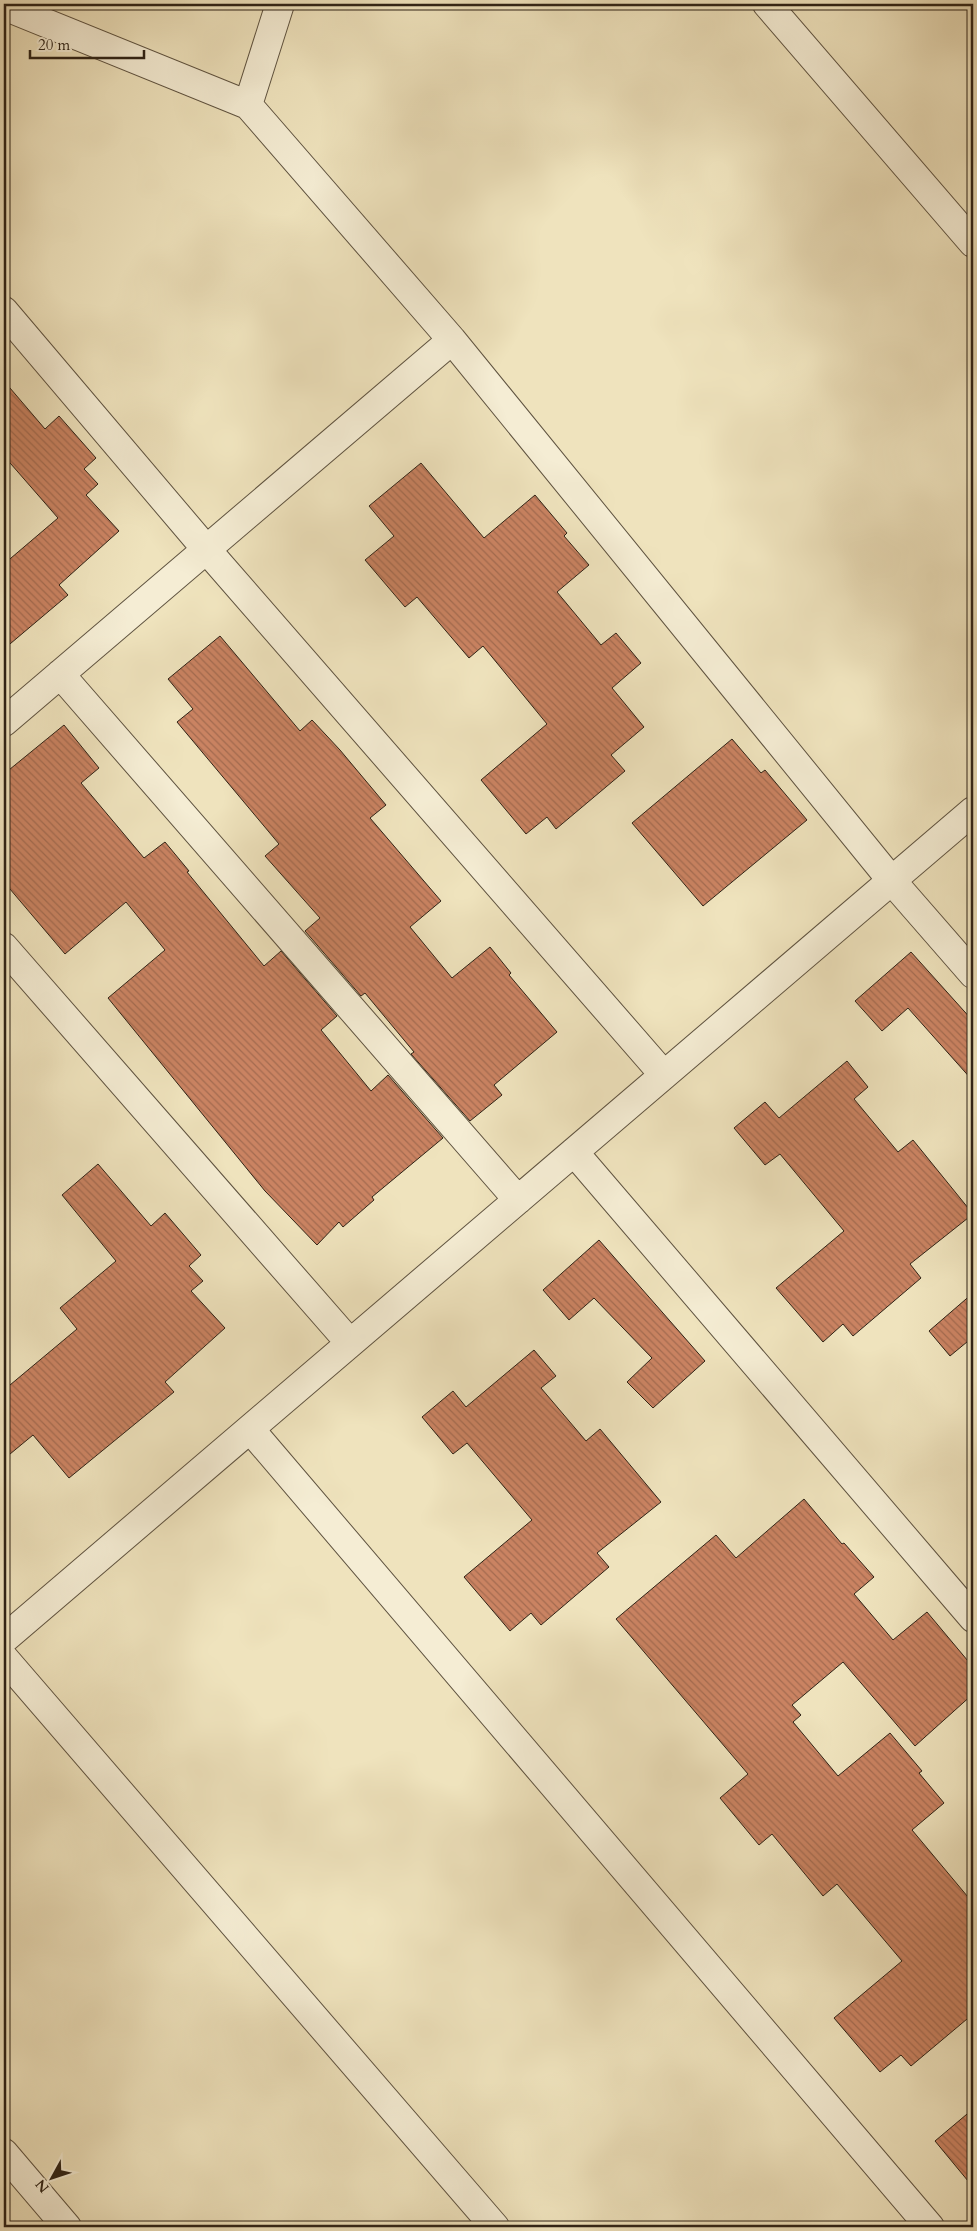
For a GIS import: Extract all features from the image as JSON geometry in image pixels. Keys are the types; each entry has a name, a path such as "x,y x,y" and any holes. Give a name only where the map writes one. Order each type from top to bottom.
{"street":[{"path":"248,105 280,4"},
{"path":"767,4 968,228"},
{"path":"4,6 248,105 452,340 892,881 973,974"},
{"path":"4,312 206,549 664,1075"},
{"path":"4,722 452,340"},
{"path":"60,674 518,1200"},
{"path":"4,1639 973,811"},
{"path":"4,946 350,1343"},
{"path":"574,1152 973,1618"},
{"path":"250,1429 930,2227"},
{"path":"4,1658 495,2227"},
{"path":"4,2153 67,2227"}],"building":[{"path":"4,381 45,429 59,416 96,458 84,469 98,484 86,495 119,531 59,585 68,595 4,649 4,564 58,518 4,456"},
{"path":"421,463 484,538 535,495 567,533 564,536 589,565 557,592 601,645 616,633 641,663 612,688 644,727 611,755 625,771 556,829 547,817 526,834 481,780 547,724 483,646 469,658 417,597 405,607 365,560 394,536 369,506"},
{"path":"220,636 300,731 312,720 386,805 370,818 441,901 410,927 452,978 490,947 511,973 509,975 557,1032 494,1085 502,1095 470,1121 411,1054 414,1052 365,993 361,996 305,931 320,918 265,856 279,844 177,722 193,709 168,679"},
{"path":"64,725 99,768 81,783 144,858 165,842 189,871 187,872 264,966 281,951 337,1016 321,1030 371,1091 388,1075 443,1138 372,1197 374,1200 343,1227 339,1222 317,1245 265,1191 108,998 165,950 126,902 65,954 4,882 4,774"},
{"path":"732,739 761,773 765,770 807,820 703,906 632,823"},
{"path":"911,952 973,1021 973,1081 908,1008 882,1031 855,1001"},
{"path":"847,1061 868,1087 854,1099 898,1152 913,1140 973,1214 910,1264 921,1278 853,1336 843,1324 823,1342 776,1288 844,1231 780,1154 765,1165 734,1128 765,1102 779,1118"},
{"path":"98,1164 151,1226 165,1213 201,1255 189,1266 203,1281 191,1291 225,1328 165,1382 174,1392 69,1478 33,1435 4,1459 4,1390 77,1329 60,1308 116,1261 62,1195"},
{"path":"599,1240 705,1361 653,1408 627,1382 652,1358 594,1298 569,1320 543,1290"},
{"path":"973,1293 973,1337 950,1356 929,1331"},
{"path":"534,1350 556,1376 541,1388 586,1441 600,1429 661,1502 597,1553 609,1567 541,1625 531,1613 510,1631 464,1577 532,1520 467,1443 453,1454 422,1417 453,1391 466,1407"},
{"path":"804,1499 842,1544 844,1543 874,1577 854,1594 893,1640 927,1612 973,1667 973,1694 915,1746 843,1662 792,1705 801,1715 793,1722 838,1776 890,1733 922,1771 919,1773 944,1803 912,1830 973,1903 973,2014 911,2066 901,2055 880,2072 834,2018 902,1961 837,1884 823,1896 772,1834 759,1845 720,1798 748,1774 616,1619 716,1535 736,1558"},
{"path":"973,2109 973,2187 935,2141"}]}
